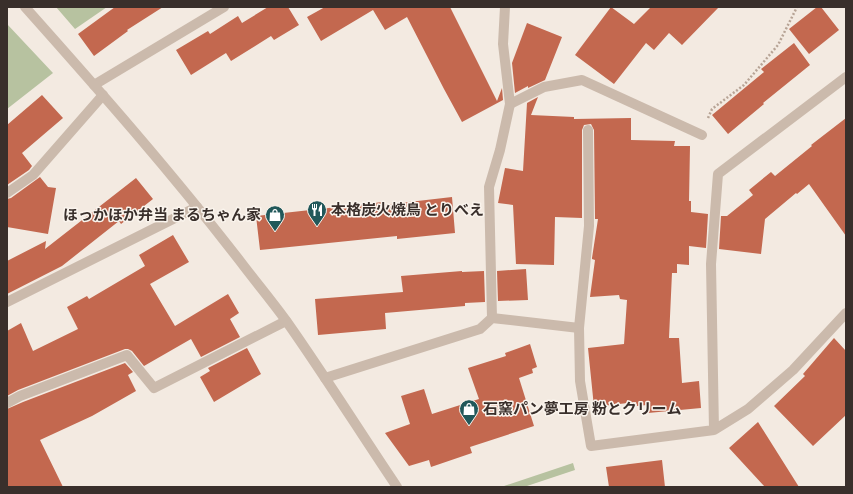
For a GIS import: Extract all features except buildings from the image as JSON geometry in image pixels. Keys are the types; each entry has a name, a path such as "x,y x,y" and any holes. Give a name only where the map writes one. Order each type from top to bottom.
{"street":[{"path":"25,7 103,95 197,207 286,321 397,487"},
{"path":"94,85 224,7"},
{"path":"325,378 480,330 492,318 489,187 500,150 510,104 503,44 505,7"},
{"path":"714,430 711,264 718,174 846,77"},
{"path":"510,104 544,87 582,80 702,135"},
{"path":"7,193 33,175 103,95"},
{"path":"588,130 589,226 579,328 580,381 591,446 714,430 748,409 793,370 846,313"},
{"path":"7,302 197,207"},
{"path":"492,318 579,328"},
{"path":"7,403 20,396 127,356 154,388 286,321"}],"path":[{"path":"702,135 712,109 744,86 760,68 778,45 797,7"}],"green space":[{"path":"56,7 107,7 75,29"},
{"path":"7,24 53,73 7,109"},
{"path":"573,463 575,470 524,487 501,487"}],"place":[{"name":"本格炭火焼鳥 とりべえ","path":"317,227"},
{"name":"ほっかほか弁当 まるちゃん家","path":"275,232"},
{"name":"石窯パン夢工房 粉とクリーム","path":"469,426"}]}
